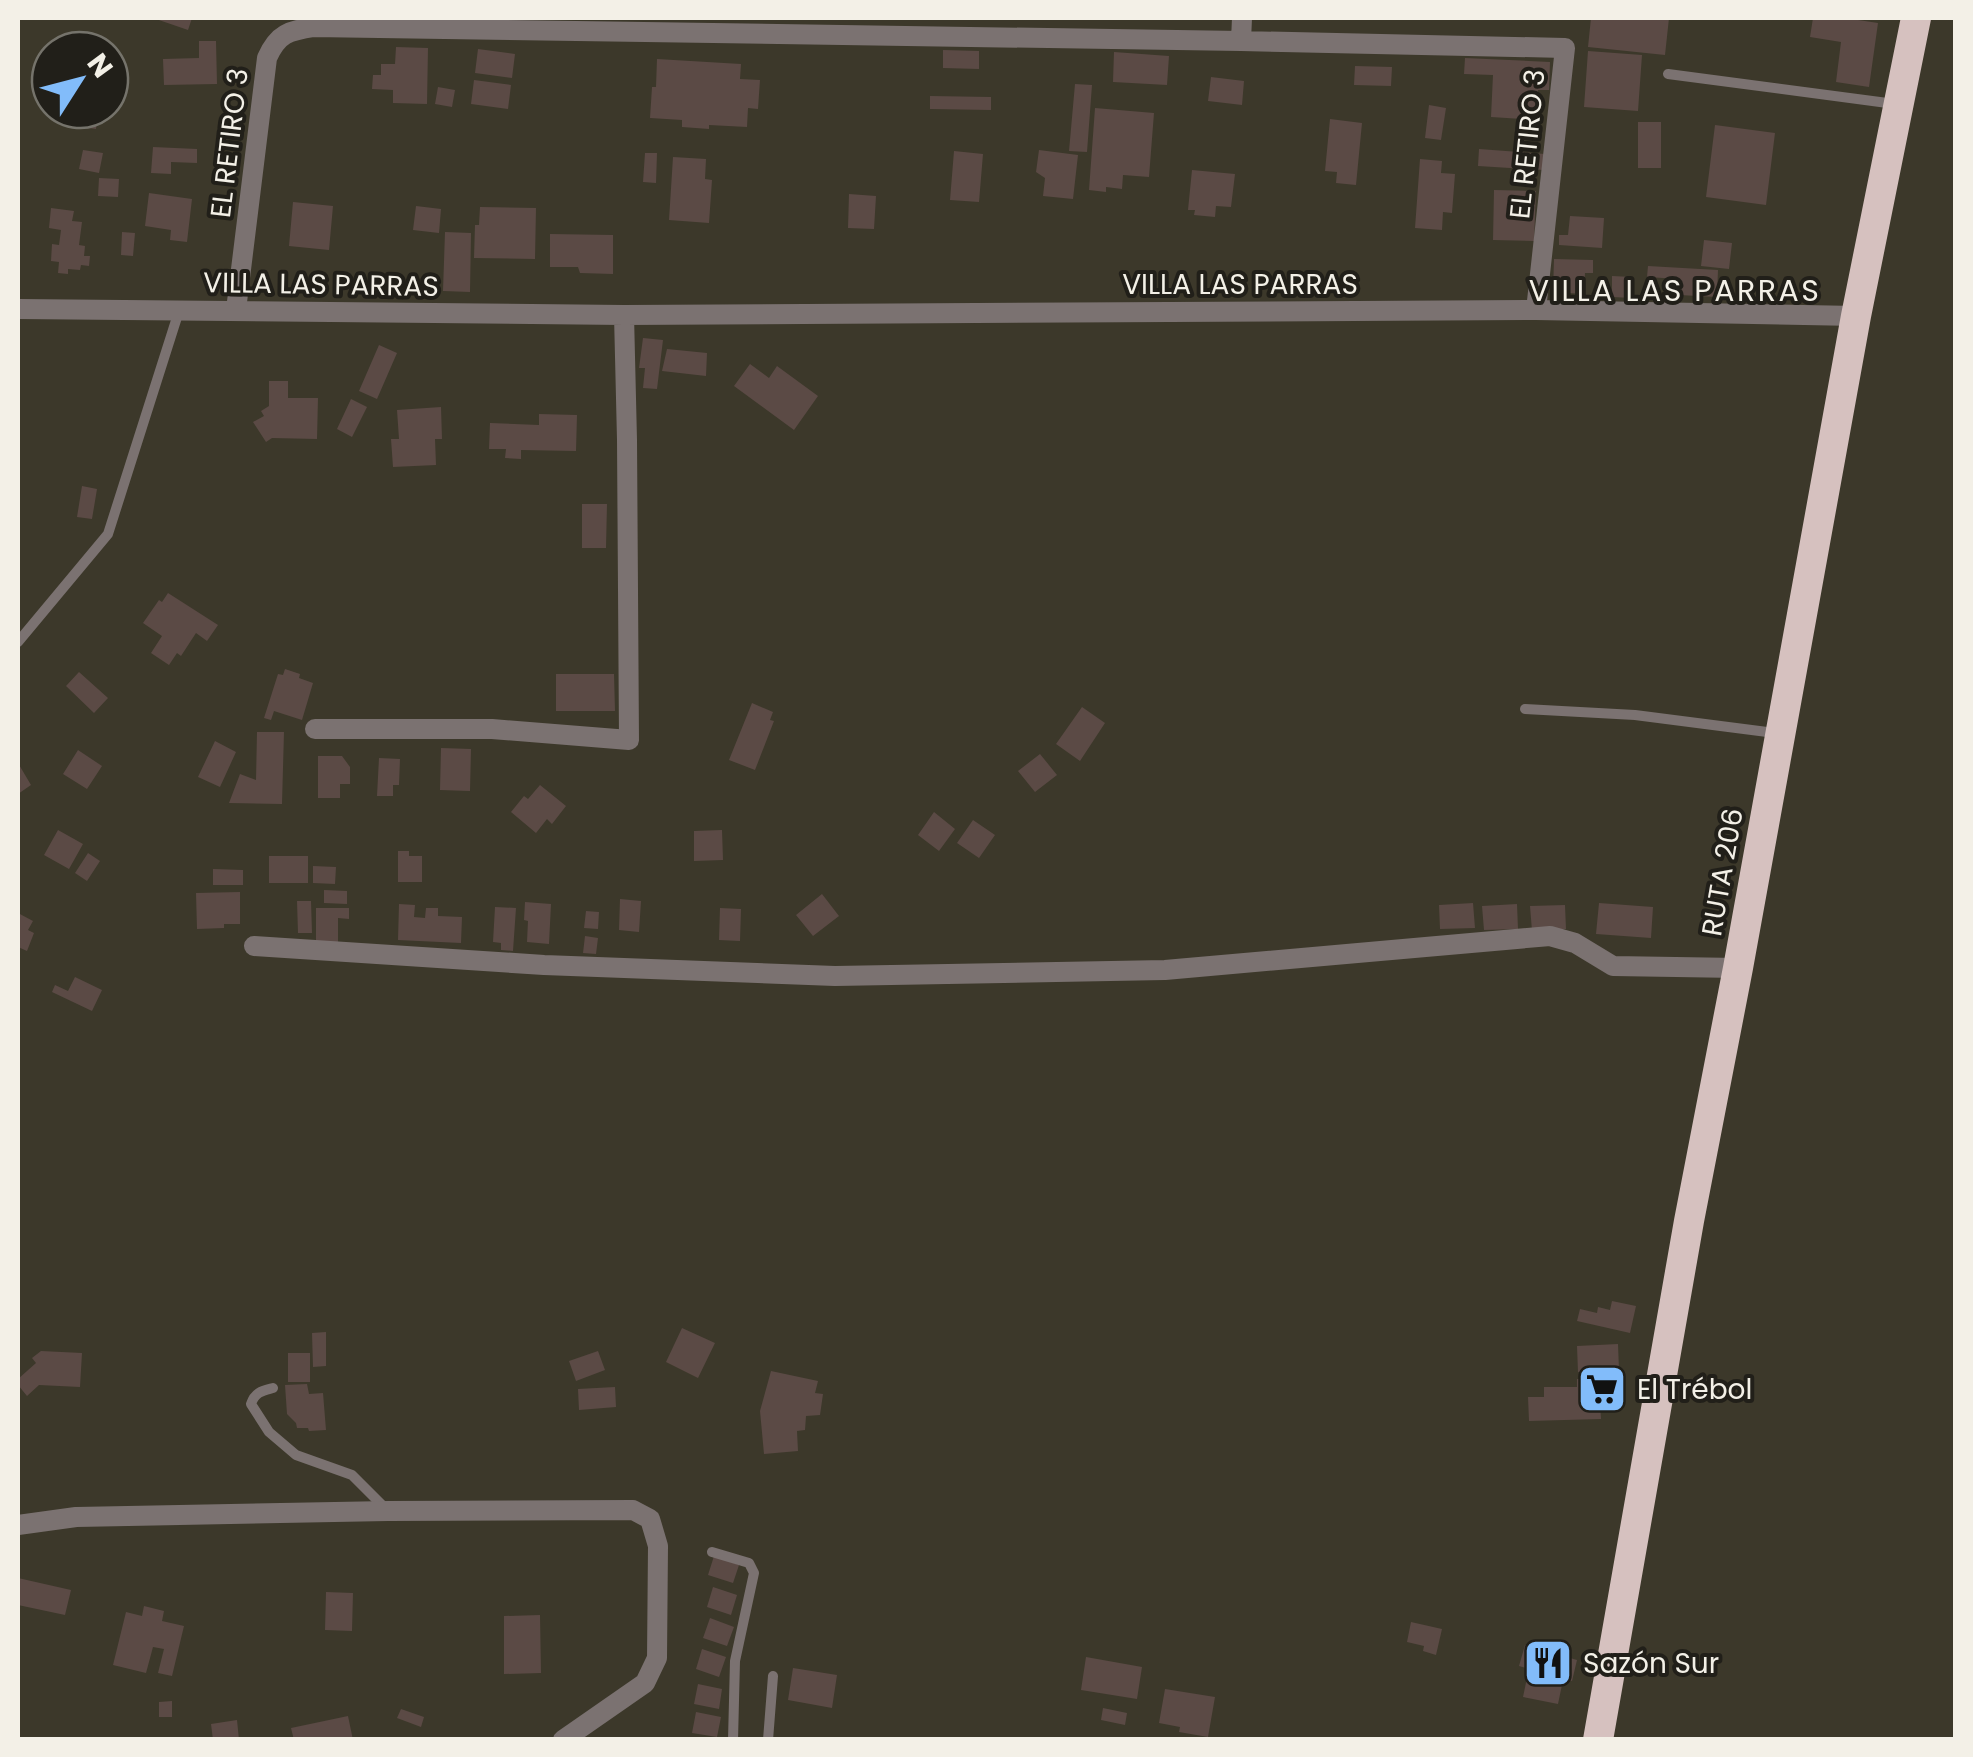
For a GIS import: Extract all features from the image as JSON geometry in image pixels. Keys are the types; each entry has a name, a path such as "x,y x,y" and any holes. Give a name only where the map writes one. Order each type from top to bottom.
{"highway":[{"name":"RUTA 206","path":"1598,1740 1650,1436 1856,316 1916,18"}],"street":[{"path":"1240,41 1242,18"},
{"name":"EL RETIRO 3","path":"236,310 267,58 273,45 288,32 314,27 1565,48 1536,310"},
{"name":"VILLA LAS PARRAS","path":"18,309 624,315 1536,310 1856,316"},
{"path":"315,730 492,729 629,740 624,315"},
{"path":"254,946 544,965 835,976 1165,970 1550,936 1574,944 1613,966 1738,968"},
{"path":"18,1525 76,1517 633,1510 650,1519 658,1546 657,1658 645,1683 562,1740"}],"lane":[{"path":"1668,74 1899,104"},
{"path":"18,642 108,534 179,310"},
{"path":"1525,709 1635,716 1781,734"},
{"path":"273,1388 259,1391 251,1404 269,1432 296,1455 352,1475 388,1511"},
{"path":"712,1552 749,1563 754,1573 735,1661 733,1740"},
{"path":"768,1740 773,1676"}],"building":[{"path":"153,18 192,18 188,30"},
{"path":"1591,18 1669,18 1665,55 1588,47"},
{"path":"1813,18 1878,23 1869,87 1836,82 1841,42 1810,37"},
{"path":"199,41 216,41 217,84 164,85 163,59 199,58"},
{"path":"396,47 428,48 427,104 393,103 393,90 372,89 373,75 381,75 381,64 395,64"},
{"path":"478,49 515,54 512,78 475,73"},
{"path":"943,50 979,51 979,69 943,68"},
{"path":"1588,51 1642,55 1638,111 1584,107"},
{"path":"1114,52 1169,56 1167,85 1113,82"},
{"path":"1465,58 1550,62 1549,90 1538,90 1537,120 1491,117 1493,75 1464,74"},
{"path":"657,59 741,64 740,79 760,80 758,109 748,108 747,127 682,127 682,120 650,118"},
{"path":"1355,66 1392,67 1391,86 1354,85"},
{"path":"1211,77 1244,81 1242,105 1208,101"},
{"path":"474,80 511,85 508,109 471,104"},
{"path":"1075,84 1092,85 1087,152 1069,151"},
{"path":"438,87 455,90 452,107 435,104"},
{"path":"930,96 991,97 991,110 930,109"},
{"path":"1429,105 1446,108 1441,140 1425,138"},
{"path":"1095,108 1154,113 1149,177 1123,175 1122,189 1089,190"},
{"path":"1330,119 1362,123 1356,185 1336,183 1337,172 1325,171"},
{"path":"1638,122 1661,122 1661,168 1638,168"},
{"path":"1715,125 1775,133 1766,205 1706,197"},
{"path":"153,147 197,149 197,163 171,162 171,174 151,173"},
{"path":"1479,149 1545,154 1544,170 1478,166"},
{"path":"83,150 103,153 99,173 79,169"},
{"path":"1039,150 1078,155 1073,199 1043,196 1045,178 1036,172"},
{"path":"954,151 983,154 979,202 950,200"},
{"path":"645,153 657,153 656,183 643,182"},
{"path":"673,157 706,159 705,179 712,180 709,223 669,220"},
{"path":"1420,159 1442,161 1441,173 1455,174 1452,213 1443,212 1442,230 1415,228"},
{"path":"1192,170 1235,174 1231,207 1216,206 1215,217 1194,215 1195,210 1188,210"},
{"path":"99,178 119,179 118,197 98,196"},
{"path":"1494,190 1536,191 1534,241 1493,240"},
{"path":"149,193 192,199 187,242 170,240 171,230 145,226"},
{"path":"849,194 876,196 874,229 848,228"},
{"path":"293,202 333,206 329,250 289,246"},
{"path":"416,206 441,209 439,233 413,230"},
{"path":"480,207 536,208 535,259 474,258"},
{"path":"51,208 74,211 72,221 82,222 79,245 85,246 84,256 90,256 89,266 68,269 68,274 58,273 59,262 51,261 52,244 59,245 61,230 49,228"},
{"path":"1570,216 1604,218 1602,248 1559,245 1559,235 1568,235"},
{"path":"122,232 135,233 133,256 121,255"},
{"path":"445,232 471,233 470,292 443,291"},
{"path":"550,234 613,235 613,274 580,273 578,267 550,267"},
{"path":"1704,240 1732,243 1729,269 1701,266"},
{"path":"1554,259 1593,260 1593,273 1585,273 1584,294 1553,292"},
{"path":"1648,266 1718,270 1717,297 1679,295 1679,279 1647,277"},
{"path":"1612,276 1632,277 1632,298 1612,297"},
{"path":"643,338 663,340 657,389 643,388 645,368 639,368"},
{"path":"379,345 397,353 377,399 359,391"},
{"path":"667,349 707,353 706,376 662,371"},
{"path":"750,364 769,378 777,366 818,396 794,430 734,386"},
{"path":"269,381 288,381 288,398 318,398 317,439 272,438 266,442 253,422 264,416 261,411 269,406"},
{"path":"351,399 367,407 352,437 337,429"},
{"path":"441,407 442,439 435,439 436,465 393,467 391,439 399,439 397,410"},
{"path":"539,414 577,415 576,451 521,450 521,459 505,458 506,449 489,449 490,423 539,425"},
{"path":"82,486 97,489 92,519 77,517"},
{"path":"582,504 607,504 606,548 582,548"},
{"path":"168,593 218,625 207,641 196,633 181,656 177,653 169,665 151,653 162,636 143,623"},
{"path":"285,669 313,683 302,720 274,711 271,720 264,718 278,674 283,675"},
{"path":"79,672 108,698 94,713 66,686"},
{"path":"556,674 614,674 615,711 556,711"},
{"path":"752,703 773,712 770,720 774,721 755,770 729,760"},
{"path":"1082,707 1105,723 1080,761 1056,744"},
{"path":"257,732 284,732 282,804 229,803 240,774 256,780"},
{"path":"215,741 236,752 220,787 198,777"},
{"path":"441,748 471,749 470,791 440,790"},
{"path":"78,750 102,766 87,789 63,774"},
{"path":"1040,754 1057,775 1035,792 1018,771"},
{"path":"318,756 342,756 350,767 350,784 340,784 340,798 318,798"},
{"path":"379,758 400,759 399,785 393,785 393,796 377,796"},
{"path":"18,763 31,785 18,794"},
{"path":"540,785 566,806 552,824 547,819 536,833 511,812"},
{"path":"934,812 955,829 939,851 918,835"},
{"path":"973,820 995,835 979,858 957,843"},
{"path":"58,830 83,844 69,869 44,855"},
{"path":"722,830 723,860 694,861 694,831"},
{"path":"398,851 422,856 422,882 398,882"},
{"path":"88,853 100,861 87,881 75,873"},
{"path":"269,856 308,856 308,883 269,883"},
{"path":"313,866 336,867 335,884 313,883"},
{"path":"213,869 243,870 243,885 213,885"},
{"path":"324,890 347,891 347,904 324,903"},
{"path":"240,892 240,924 197,929 196,893"},
{"path":"822,894 839,916 813,936 796,915"},
{"path":"620,899 641,901 639,932 619,930"},
{"path":"297,901 311,901 312,933 298,933"},
{"path":"525,902 551,904 549,944 527,942"},
{"path":"1473,903 1475,928 1440,929 1439,905"},
{"path":"1599,903 1653,907 1651,938 1596,934"},
{"path":"399,904 415,905 414,917 425,918 426,908 438,908 438,916 462,917 461,943 398,940"},
{"path":"1517,904 1518,929 1484,930 1482,906"},
{"path":"1565,905 1566,929 1532,931 1530,906"},
{"path":"495,907 516,908 513,951 501,950 501,943 493,942"},
{"path":"316,908 349,908 349,919 338,918 338,943 316,943"},
{"path":"720,908 741,909 740,941 719,940"},
{"path":"586,911 599,912 598,929 584,928"},
{"path":"18,913 33,921 28,930 34,933 27,951 18,947"},
{"path":"585,936 598,938 596,954 583,953"},
{"path":"75,977 102,990 92,1011 52,992 55,985 68,991"},
{"path":"1612,1301 1636,1306 1630,1333 1577,1321 1580,1309 1597,1313 1598,1307 1610,1310"},
{"path":"682,1328 715,1343 698,1378 666,1362"},
{"path":"326,1332 326,1366 313,1367 312,1333"},
{"path":"1618,1344 1619,1370 1578,1372 1577,1346"},
{"path":"41,1351 82,1353 80,1387 39,1385 27,1396 18,1379 36,1363 32,1358"},
{"path":"598,1351 605,1370 576,1381 569,1361"},
{"path":"288,1353 310,1353 310,1382 288,1382"},
{"path":"771,1371 818,1381 815,1393 823,1394 820,1415 806,1416 805,1430 797,1431 798,1451 764,1454 760,1411"},
{"path":"1623,1378 1623,1402 1600,1402 1601,1419 1529,1421 1528,1397 1544,1397 1544,1387 1577,1387 1577,1379"},
{"path":"307,1384 309,1394 323,1393 326,1430 297,1428 287,1414 285,1385"},
{"path":"615,1387 616,1407 579,1410 578,1389"},
{"path":"714,1556 739,1565 733,1583 708,1575"},
{"path":"18,1578 71,1590 65,1615 18,1605"},
{"path":"713,1587 737,1595 731,1615 707,1607"},
{"path":"326,1592 353,1593 352,1631 325,1630"},
{"path":"144,1606 164,1611 162,1621 184,1626 172,1676 158,1673 164,1649 153,1647 146,1673 113,1665 126,1612 142,1616"},
{"path":"540,1615 541,1673 504,1674 504,1616"},
{"path":"710,1618 734,1627 727,1646 703,1638"},
{"path":"1411,1622 1442,1629 1436,1655 1423,1651 1424,1646 1407,1642"},
{"name":"Sazón Sur","path":"1525,1645 1577,1660 1572,1681 1519,1666"},
{"path":"702,1649 726,1657 719,1677 696,1669"},
{"path":"1086,1657 1142,1667 1137,1699 1081,1690"},
{"path":"793,1668 837,1675 832,1708 788,1700"},
{"path":"1528,1673 1563,1680 1558,1704 1523,1697"},
{"path":"698,1684 722,1689 719,1709 694,1704"},
{"path":"1165,1689 1215,1697 1208,1737 1179,1732 1180,1727 1159,1723"},
{"path":"172,1701 172,1717 159,1717 159,1702"},
{"path":"1103,1708 1127,1713 1125,1725 1101,1720"},
{"path":"401,1709 424,1717 421,1727 397,1718"},
{"path":"696,1712 721,1717 717,1737 692,1733"},
{"path":"348,1716 353,1740 294,1740 291,1728"},
{"path":"237,1720 239,1740 213,1740 211,1724"}],"place":[{"name":"El Trébol","path":"1602,1389"},
{"name":"Sazón Sur","path":"1548,1663"}],"district":[{"name":"VILLA LAS PARRAS","path":"1675,291"}]}
